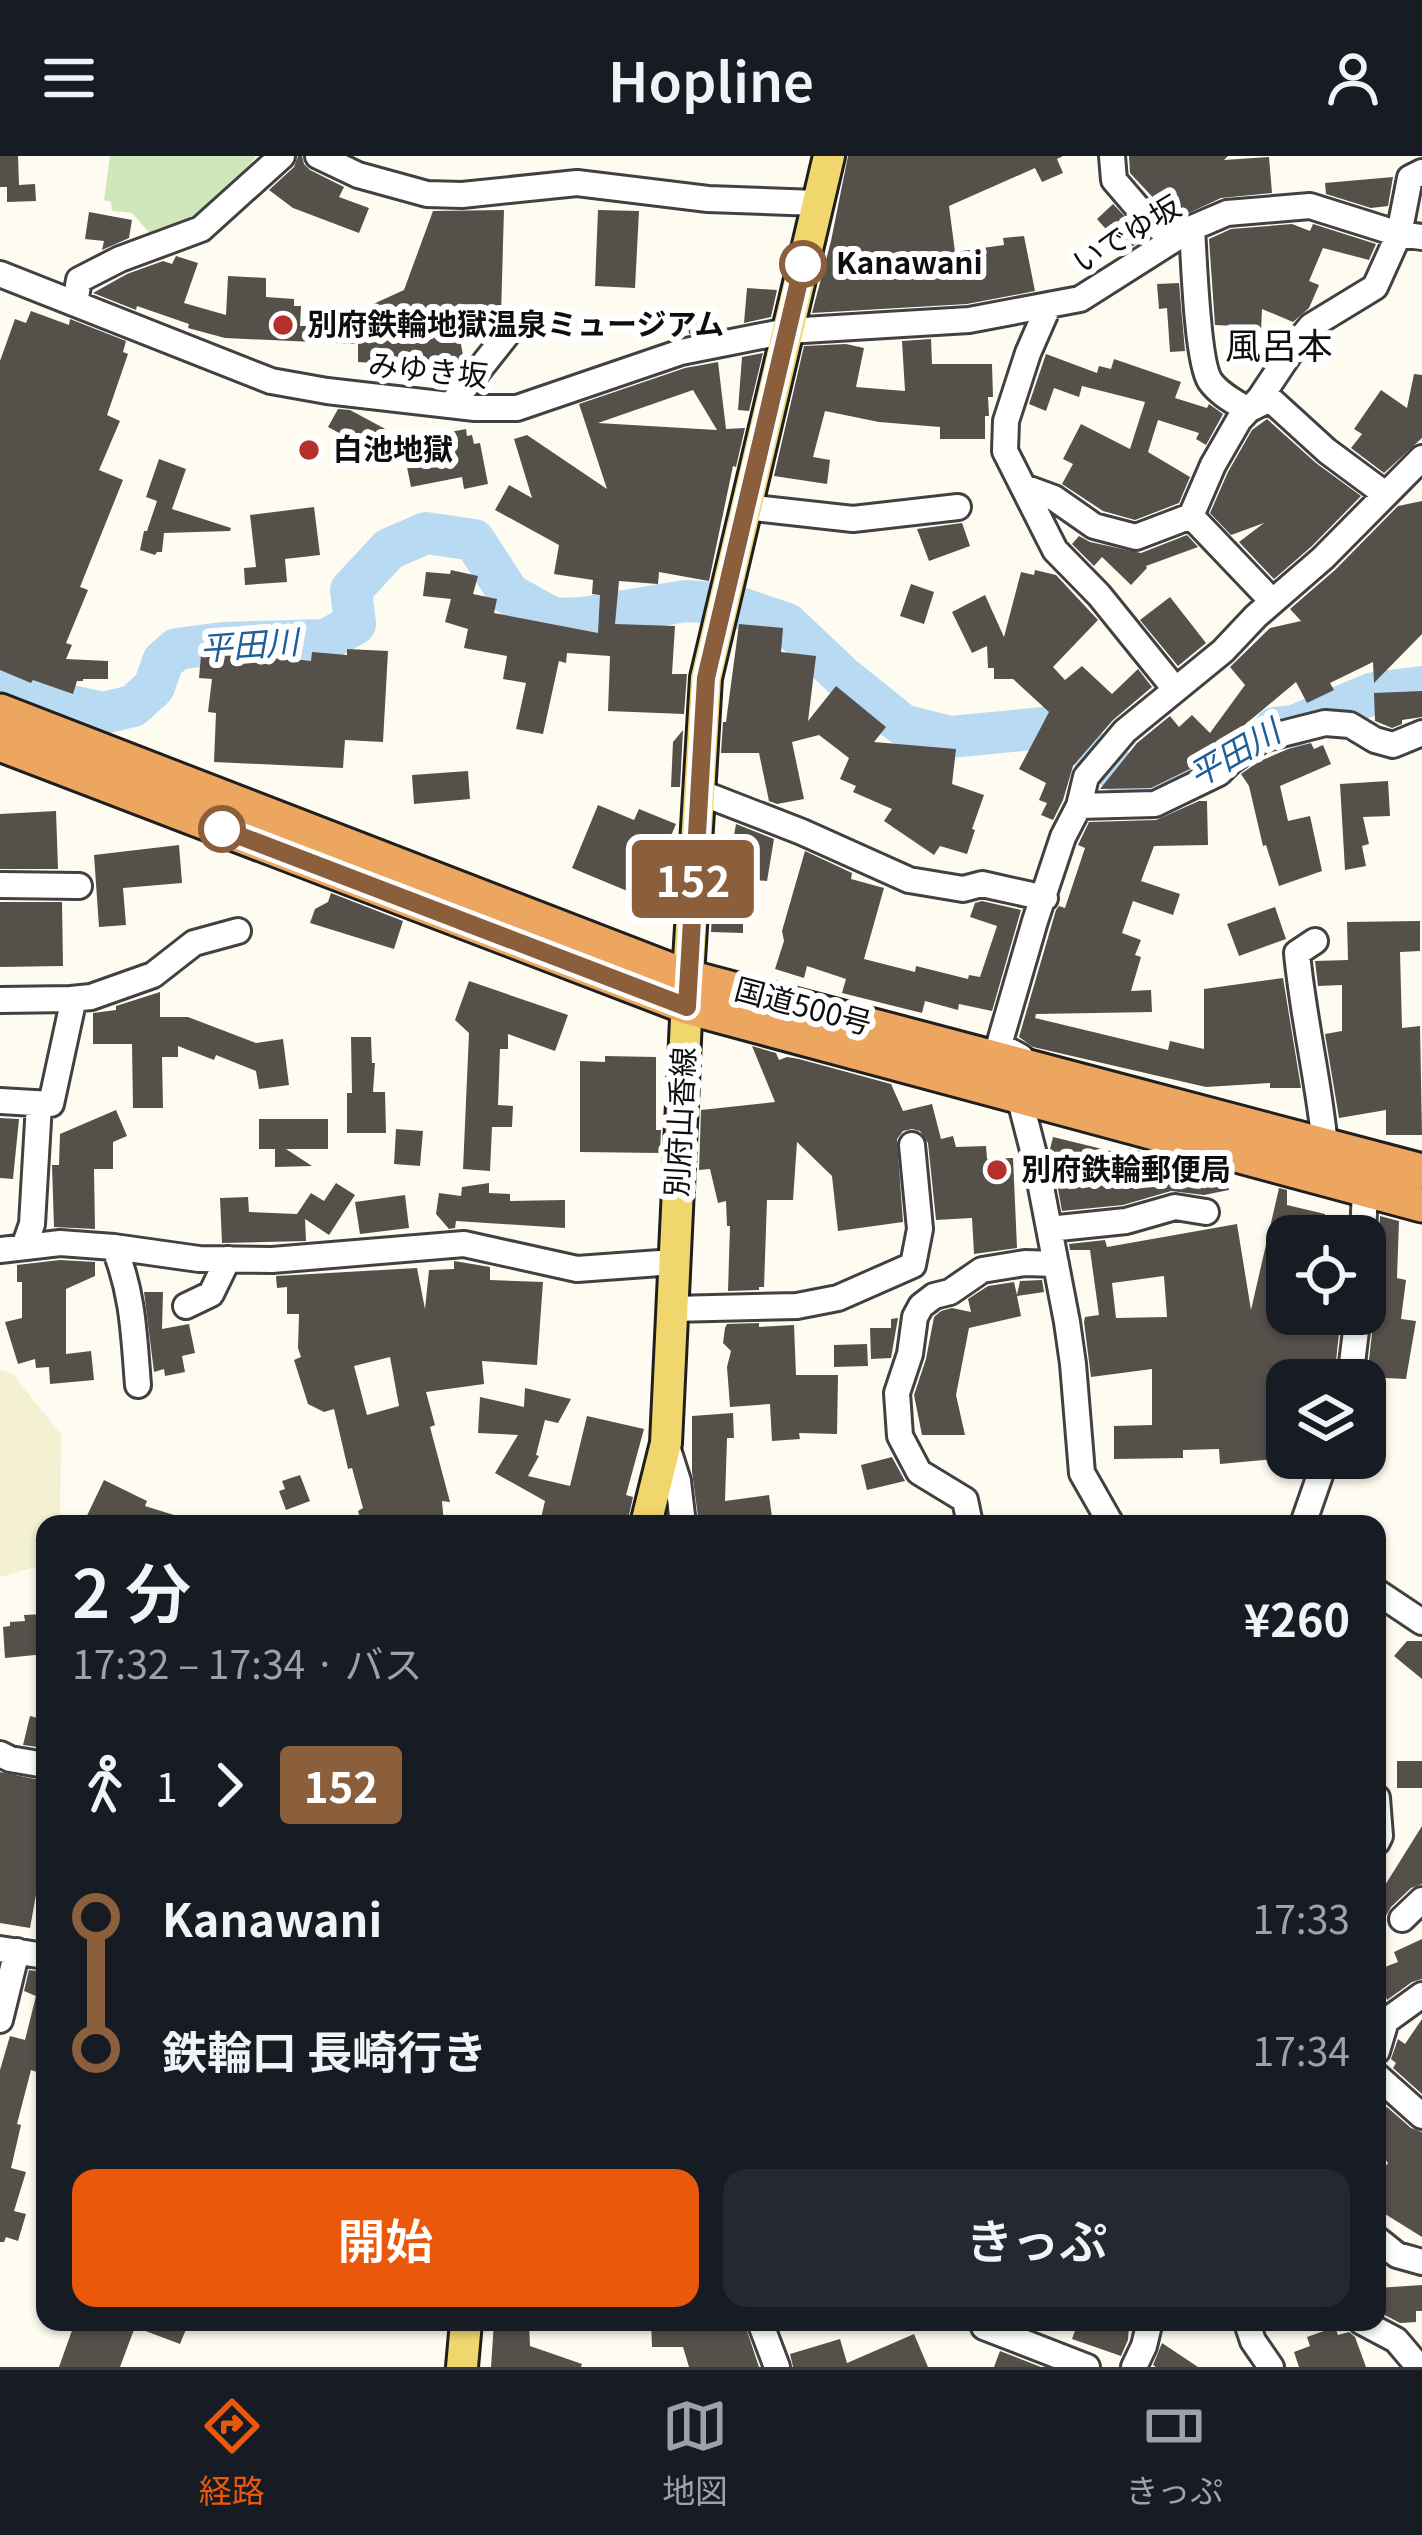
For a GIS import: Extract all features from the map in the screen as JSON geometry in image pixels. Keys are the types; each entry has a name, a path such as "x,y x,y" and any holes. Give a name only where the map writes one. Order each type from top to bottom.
{"highway":[{"name":"国道500号","path":"0,711 687,992"},
{"name":"国道500号","path":"0,744 687,992 1023,1081 1422,1204"},
{"name":"国道500号","path":"1023,1081 1325,1145 1422,1171"}],"main road":[{"name":"別府山香線","path":"648,1515 666,1443 706,678 829,156"},
{"path":"462,2367 465,2331"}],"street":[{"path":"75,303 79,280 201,229 282,156"},
{"path":"318,156 358,175 427,194 577,183 708,199 818,203"},
{"path":"1112,156 1114,180 1138,208 1182,234 1209,380 1248,410"},
{"path":"1024,487 1054,498 1094,526 1136,537 1191,516 1239,420 1311,326 1375,287 1411,236 1410,178 1422,172"},
{"name":"いでゆ坂","path":"787,331 969,320 1079,299 1182,234 1227,213 1310,206 1411,236"},
{"name":"みゆき坂","path":"0,274 284,384 451,405 518,408 681,352 787,331"},
{"path":"1049,305 1006,421 1005,452 1055,550 1099,595 1175,689"},
{"path":"451,405 516,323"},
{"path":"1248,410 1270,399 1327,452 1385,494"},
{"path":"1106,1515 1082,1474 1073,1364 1023,1081 1027,1060 999,1045 1035,922 1086,778 1109,747 1324,558 1420,463"},
{"path":"745,507 853,519 958,507"},
{"path":"1191,516 1272,602"},
{"path":"1079,806 1155,804 1219,773 1262,739 1325,723 1350,724 1393,745 1422,733"},
{"path":"699,792 909,880 963,889 982,884 1045,898"},
{"path":"0,885 79,886"},
{"path":"0,1000 91,997 153,975 194,943 238,931"},
{"path":"1315,941 1297,953 1325,1145"},
{"path":"0,1101 51,1104 71,999"},
{"path":"12,1249 32,1225 39,1104"},
{"path":"672,1309 797,1306 838,1298 913,1265 920,1228 912,1145"},
{"path":"1364,1215 1365,1189"},
{"path":"1049,1228 1126,1221 1175,1207 1206,1212"},
{"path":"12,1249 60,1243 228,1259 327,1257 464,1244 577,1269 674,1262"},
{"path":"114,1247 131,1296 138,1385"},
{"path":"186,1306 211,1294 228,1259"},
{"path":"968,1515 965,1500 919,1472 900,1436 897,1393 910,1354 915,1317 934,1296 950,1292 982,1270 1056,1264"},
{"path":"666,1443 682,1515"},
{"path":"1306,1515 1319,1479"},
{"path":"1386,1598 1422,1622"},
{"path":"0,1754 36,1763"},
{"path":"1402,1918 1422,1900"},
{"path":"0,2020 9,1950"},
{"path":"1386,2020 1422,1995"},
{"path":"1386,2083 1422,2116"},
{"path":"1386,2246 1397,2255 1422,2262"},
{"path":"763,2331 777,2367"},
{"path":"994,2331 1088,2367"},
{"path":"1134,2367 1148,2331"},
{"path":"1250,2331 1270,2367"},
{"path":"1379,2331 1396,2340 1419,2367"}],"shaded area":[{"path":"0,1370 12,1373 61,1435 60,1515 36,1515 36,1567 0,1577"}],"green space":[{"path":"110,156 256,156 231,189 184,225 152,236 132,213 112,211 111,202 104,200"}],"building":[{"path":"0,156 18,156 19,185 35,184 36,201 7,202 7,187 0,187"},
{"path":"298,156 310,170 344,187 339,197 369,208 359,233 293,208 269,190 294,167"},
{"path":"848,156 1063,156 1057,159 1063,173 1042,182 1035,168 949,206 955,252 1004,245 1003,238 1024,236 1035,291 967,304 812,313"},
{"path":"1129,156 1269,157 1272,193 1221,198 1174,220 1130,173"},
{"path":"1393,177 1388,206 1371,208 1326,194 1325,183"},
{"path":"1113,204 1146,238 1125,251 1097,219"},
{"path":"504,210 501,315 482,340 478,328 459,333 464,361 459,369 358,362 358,344 225,338 93,293 127,274 163,261 172,264 176,256 198,263 184,303 226,315 228,276 266,278 266,297 294,299 294,306 301,306 300,326 358,326 358,311 404,290 433,211"},
{"path":"598,210 639,211 635,288 595,286"},
{"path":"89,212 132,220 129,238 102,250 104,241 85,239"},
{"path":"1292,224 1310,231 1313,224 1376,244 1369,260 1323,248 1309,281 1319,285 1309,308 1293,322 1262,309 1261,332 1215,325 1209,239 1231,229"},
{"path":"1179,283 1185,351 1170,352 1167,308 1159,309 1157,284"},
{"path":"747,288 777,290 771,317 744,323"},
{"path":"31,311 69,325 70,319 126,341 123,352 128,354 107,415 120,421 99,470 123,480 80,587 88,590 66,643 72,645 66,659 108,661 108,679 77,681 73,694 0,670 0,361 15,319 26,323"},
{"path":"712,312 714,329 689,334 687,316"},
{"path":"931,339 932,364 992,364 993,397 988,397 985,439 940,439 940,427 825,411 813,457 830,460 827,484 774,476 804,346 864,348 856,387 905,391 902,341"},
{"path":"763,353 749,411 738,410 742,357"},
{"path":"1046,354 1097,373 1099,366 1111,369 1114,359 1181,382 1175,398 1207,408 1209,404 1223,414 1206,445 1196,439 1199,433 1158,420 1148,452 1190,477 1179,503 1135,520 1103,511 1062,484 1073,464 1063,459 1081,424 1130,449 1145,402 1082,386 1079,397 1054,388 1046,411 1029,404"},
{"path":"718,362 726,429 745,428 709,581 659,572 658,584 619,581 615,624 675,626 672,674 687,674 684,714 608,711 610,656 567,653 566,663 559,661 543,734 516,729 526,683 503,679 507,656 464,648 468,629 445,622 451,599 423,596 426,572 450,574 451,570 478,576 473,594 497,599 494,613 598,633 600,595 592,594 593,580 554,574 559,545 495,510 509,485 532,498 514,439 527,435 607,489 579,404 685,368","holes":["693,390 717,430 598,423"]},
{"path":"1414,374 1422,375 1422,438 1384,473 1351,448 1362,434 1354,429 1381,390 1407,408"},
{"path":"338,409 350,410 389,431 377,453 328,427"},
{"path":"1267,419 1361,496 1274,579 1239,542 1264,523 1231,535 1210,513 1252,430"},
{"path":"466,429 474,444 480,443 488,484 464,489 462,477 411,487 406,462 433,457 429,436"},
{"path":"159,459 186,469 172,509 230,531 164,533 162,552 155,555 140,550 157,501 146,497"},
{"path":"1422,501 1422,634 1374,683 1373,662 1330,683 1334,690 1307,703 1296,682 1194,767 1151,788 1100,789 1137,743 1170,716 1179,727 1192,715 1210,733 1245,685 1230,667 1270,628 1301,621 1290,609 1398,506"},
{"path":"314,507 320,555 285,559 287,582 245,585 244,568 256,567 250,515"},
{"path":"962,523 970,546 929,561 917,529"},
{"path":"1187,535 1198,547 1146,566 1131,585 1102,557 1094,566 1072,544 1079,536 1141,553"},
{"path":"1035,570 1056,575 1098,620 1053,667 1065,680 1082,666 1112,694 1138,669 1152,687 1113,720 1073,766 1053,820 1041,815 1047,803 1039,800 1046,783 1019,769 1049,712 1013,679 994,679 987,646 972,653 952,612 985,595 1004,637 1021,572 1034,575"},
{"path":"911,584 934,592 924,624 900,616"},
{"path":"1170,597 1206,643 1178,666 1140,620"},
{"path":"739,624 783,628 781,652 816,656 808,721 836,686 886,727 874,742 956,749 952,784 984,795 967,854 940,846 934,855 884,821 892,809 853,792 856,786 840,779 849,758 819,735 792,742 804,799 777,804 769,801 759,753 721,753"},
{"path":"347,649 388,651 383,742 345,740 343,768 214,762 216,713 208,712 212,679 199,678 201,655 210,656 211,650 311,661 312,652 347,655"},
{"path":"1422,691 1422,717 1402,720 1392,728 1375,721 1374,693"},
{"path":"683,730 680,787 671,787 673,742"},
{"path":"1311,743 1314,749 1323,745 1331,764 1280,786 1288,821 1310,816 1322,871 1279,886 1263,846 1249,786 1241,774 1258,762"},
{"path":"468,771 470,799 414,804 412,775"},
{"path":"1388,781 1390,816 1363,817 1369,844 1362,846 1366,866 1345,870 1340,784"},
{"path":"1207,801 1208,845 1154,846 1141,881 1180,894 1173,915 1133,901 1122,933 1141,940 1131,991 1151,990 1152,1012 1036,1014 1035,1018 1168,1050 1170,1041 1204,1049 1204,989 1283,978 1301,1088 1270,1088 1270,1083 1206,1087 1033,1047 1019,1037 1056,910 1065,908 1085,848 1078,845 1089,822 1156,820"},
{"path":"598,805 634,820 639,809 676,824 670,838 677,840 675,873 661,905 572,868"},
{"path":"56,811 58,869 0,869 0,814"},
{"path":"736,824 774,839 767,881 754,880 754,907 743,907 743,933 711,932 717,840 733,841"},
{"path":"179,845 182,883 123,888 126,925 99,927 94,855"},
{"path":"805,851 852,873 851,879 884,888 864,959 915,972 916,966 968,979 969,975 980,977 997,926 970,917 975,903 1021,910 992,1011 959,1004 958,1010 925,1001 922,1013 842,993 846,979 807,966 804,978 775,969"},
{"path":"331,893 403,921 394,949 310,923 315,909 328,902"},
{"path":"0,902 62,902 63,966 0,967"},
{"path":"1275,907 1286,939 1239,956 1227,924"},
{"path":"1420,921 1420,951 1400,952 1402,1028 1420,1026 1422,1135 1386,1135 1386,1110 1339,1118 1325,1034 1342,1031 1342,985 1318,986 1315,961 1348,960 1347,922"},
{"path":"469,981 568,1015 555,1051 508,1034 508,1049 500,1049 498,1105 513,1106 512,1127 492,1127 490,1171 463,1169 469,1033 455,1020"},
{"path":"160,992 160,1017 188,1017 256,1043 283,1039 289,1085 259,1089 256,1071 178,1046 178,1057 162,1057 163,1108 133,1108 132,1044 93,1044 93,1013 116,1010 116,1006"},
{"path":"351,1037 371,1037 373,1092 385,1092 386,1133 347,1133"},
{"path":"752,1046 776,1053 779,1060 799,1059 891,1084 903,1111 932,1104 941,1139 953,1136 956,1147 986,1146 987,1159 1013,1158 1017,1248 974,1254 972,1218 936,1220 928,1143 920,1131 903,1131 897,1139 903,1222 838,1231 832,1176 797,1142 793,1200 767,1200 764,1287 728,1291 730,1226 726,1201 718,1203 710,1169 699,1170 701,1110 775,1102"},
{"path":"605,1056 656,1057 660,1153 580,1152 580,1061 605,1062"},
{"path":"116,1110 127,1136 113,1142 113,1169 94,1169 95,1229 54,1227 52,1165 59,1165 60,1134"},
{"path":"0,1118 19,1119 13,1179 0,1178"},
{"path":"259,1119 328,1119 328,1149 286,1149 312,1166 275,1167 275,1149 259,1149"},
{"path":"396,1129 423,1131 420,1166 394,1164"},
{"path":"1053,1137 1127,1155 1129,1148 1163,1157 1161,1167 1171,1165 1172,1170 1194,1165 1197,1178 1226,1174 1229,1190 1204,1195 1171,1191 1123,1205 1062,1211 1055,1172 1058,1158 1051,1156 1050,1149"},
{"path":"336,1183 355,1195 329,1235 305,1219 306,1241 222,1243 220,1198 248,1197 249,1212 297,1214 311,1193 324,1201"},
{"path":"489,1183 489,1193 510,1194 510,1201 565,1200 565,1228 456,1221 455,1228 449,1229 436,1214 439,1193 461,1196 462,1187"},
{"path":"1279,1188 1287,1190 1287,1205 1325,1214 1273,1215"},
{"path":"405,1195 409,1228 360,1234 355,1202"},
{"path":"1386,1218 1399,1221 1397,1278 1406,1280 1401,1319 1416,1321 1406,1379 1386,1378 1386,1359 1369,1359 1372,1335 1386,1335"},
{"path":"1237,1224 1251,1310 1266,1245 1266,1335 1339,1335 1336,1359 1266,1359 1266,1460 1220,1464 1219,1449 1183,1450 1183,1458 1114,1459 1114,1426 1152,1425 1152,1369 1091,1377 1084,1322 1085,1317 1099,1315 1090,1250 1070,1250 1069,1244 1105,1240 1107,1247","holes":["1164,1276 1167,1317 1116,1318 1112,1283"]},
{"path":"454,1261 490,1267 490,1280 543,1282 537,1365 482,1361 484,1384 426,1392 450,1502 442,1501 443,1515 359,1515 363,1508 334,1409 324,1412 308,1404 294,1360 301,1357 299,1314 287,1314 287,1287 277,1288 276,1276 417,1268 425,1309 429,1270 454,1269","holes":["390,1357 399,1406 367,1415 354,1366"]},
{"path":"95,1262 95,1276 66,1289 66,1354 91,1351 94,1380 50,1384 49,1367 36,1368 35,1359 18,1364 5,1322 22,1318 17,1265"},
{"path":"1042,1280 1044,1292 1017,1296 1021,1316 969,1328 956,1395 965,1435 922,1435 914,1395 934,1317 952,1308 971,1312 968,1299 988,1286 1014,1282 1017,1295 1020,1281"},
{"path":"144,1292 163,1292 162,1329 189,1324 195,1353 182,1356 185,1372 165,1376 164,1369 154,1372"},
{"path":"898,1318 891,1358 871,1359 870,1328 891,1328 891,1319"},
{"path":"759,1323 759,1327 794,1325 796,1375 838,1375 837,1434 799,1433 800,1439 772,1441 770,1404 730,1407 727,1367 731,1351 723,1343 725,1328 727,1324"},
{"path":"867,1344 868,1366 834,1367 834,1345"},
{"path":"525,1388 571,1399 558,1423 545,1420 539,1456 528,1476 570,1486 587,1416 644,1429 626,1495 633,1497 629,1515 542,1515 545,1501 495,1473 518,1435 478,1433 480,1397 524,1407"},
{"path":"733,1413 734,1438 727,1438 725,1501 769,1495 772,1515 698,1515 692,1416"},
{"path":"892,1457 905,1481 867,1490 861,1465"},
{"path":"300,1475 310,1501 286,1510 279,1491 285,1489 282,1481"},
{"path":"104,1480 147,1501 145,1506 174,1515 87,1515"},
{"path":"36,1614 36,1655 5,1658 3,1627 25,1621 24,1615"},
{"path":"1407,1641 1422,1641 1422,1679 1394,1656"},
{"path":"30,1716 36,1718 36,1747 23,1745"},
{"path":"1397,1761 1422,1761 1422,1788 1397,1788"},
{"path":"0,1772 36,1779 36,1895 30,1928 0,1923"},
{"path":"1422,1826 1422,1884 1411,1888 1386,1916 1386,1884"},
{"path":"1422,1939 1422,1979 1387,2000 1386,1967 1398,1962 1394,1952"},
{"path":"29,1970 36,1971 36,1996 24,1991"},
{"path":"36,1996 36,2072 31,2070 11,2168 26,2172 14,2211 26,2214 18,2241 6,2237 0,2242 0,2070 10,2036 25,2040"},
{"path":"1422,2019 1422,2094 1393,2068 1396,2063 1391,2059 1398,2039 1405,2044"},
{"path":"1386,2108 1422,2132 1422,2237 1386,2215"},
{"path":"1422,2285 1422,2311 1416,2311 1416,2322 1400,2323 1386,2316 1386,2287"},
{"path":"72,2331 134,2331 120,2367 59,2367"},
{"path":"146,2331 185,2331 180,2344"},
{"path":"493,2331 529,2331 530,2346 582,2364 581,2367 491,2367"},
{"path":"651,2331 747,2331 759,2367 689,2367 683,2347 652,2347"},
{"path":"1075,2331 1129,2331 1121,2356 1072,2339"},
{"path":"1324,2331 1349,2332 1366,2367 1299,2367 1294,2352 1310,2346 1307,2337"},
{"path":"914,2334 928,2367 793,2367 790,2354 840,2339 847,2363"},
{"path":"1162,2343 1198,2367 1153,2365"},
{"path":"1000,2351 1041,2367 994,2367"}],"waterway":[{"name":"平田川","path":"0,680 103,713 133,706 154,687 163,661 177,649 326,640 355,624 351,590 389,549 426,533 474,540 509,594 554,619 685,601 718,603"},
{"name":"平田川","path":"743,609 787,624 903,725 950,737 1044,728 1083,745 1144,791 1162,791 1203,772"},
{"name":"平田川","path":"1275,728 1294,726 1374,693 1422,687"}],"bus line":[{"name":"152","path":"222,829 687,1007 706,678 803,264"}],"place":[{"name":"Kanawani","path":"803,264"},
{"name":"別府鉄輪地獄温泉ミュージアム","path":"283,325"},
{"name":"白池地獄","path":"309,450"},
{"name":"別府鉄輪郵便局","path":"997,1170"}],"district":[{"name":"風呂本","path":"1279,346"}]}
